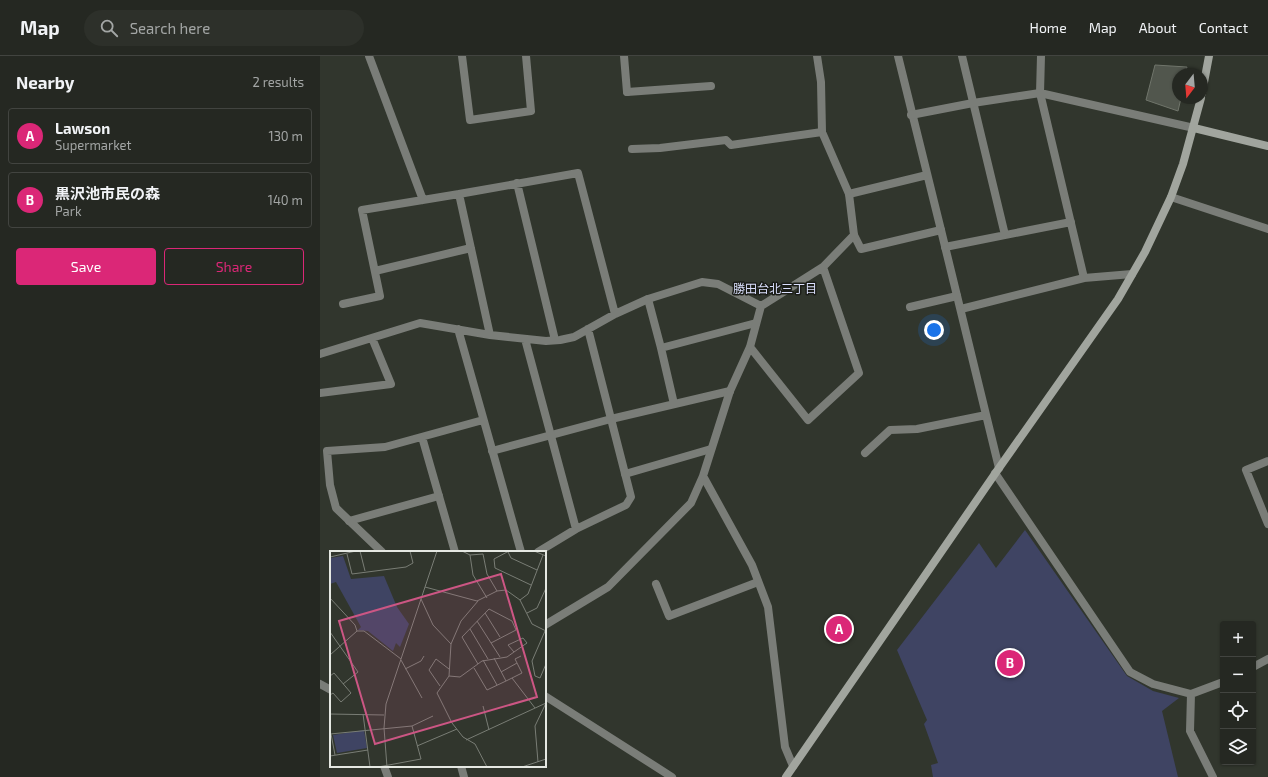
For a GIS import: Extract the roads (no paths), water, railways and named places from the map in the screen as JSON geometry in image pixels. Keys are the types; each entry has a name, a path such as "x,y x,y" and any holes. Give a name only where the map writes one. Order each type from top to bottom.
{"street":[{"path":"369,56 423,200"},
{"path":"462,56 470,120 531,111 526,56"},
{"path":"624,56 627,92 711,86"},
{"path":"817,56 821,82 822,132 849,194 854,235 861,249 941,230"},
{"path":"898,56 911,115 961,309 986,415 997,470 1130,672 1153,684 1191,694 1220,683"},
{"path":"962,56 1005,236"},
{"path":"1041,56 1040,93 1084,278"},
{"path":"1207,68 1209,56"},
{"path":"911,115 973,103 1040,93 1268,146"},
{"path":"786,777 997,470 1118,299 1145,252 1171,197 1183,164 1200,104"},
{"path":"632,149 660,148 726,140 731,145 822,132"},
{"path":"343,304 380,296 362,210 578,173 615,314"},
{"path":"849,194 927,175"},
{"path":"518,183 555,340"},
{"path":"459,194 490,335"},
{"path":"1171,197 1268,229"},
{"path":"945,247 1071,222"},
{"path":"546,624 608,587 691,503 704,476 730,391 750,347 761,306 823,267 854,235"},
{"path":"375,271 471,248"},
{"path":"750,347 808,420 859,373 823,267"},
{"path":"961,309 1084,278 1132,274"},
{"path":"320,354 420,323 490,335 525,339 555,340 574,336 615,314 648,299 702,282 718,284 761,306"},
{"path":"910,307 957,296"},
{"path":"648,299 674,404"},
{"path":"661,348 756,323"},
{"path":"458,329 521,551"},
{"path":"540,551 576,529 626,505 631,497 588,329"},
{"path":"320,393 391,384 372,338"},
{"path":"525,339 576,529"},
{"path":"492,451 611,419 730,391"},
{"path":"866,453 890,430 917,430 986,415"},
{"path":"381,551 336,508 330,485 327,451 385,447 483,420"},
{"path":"422,437 455,551"},
{"path":"625,474 711,450"},
{"path":"1268,461 1246,470 1268,524"},
{"path":"704,476 752,565 768,607 785,747 793,766"},
{"path":"349,521 439,496"},
{"path":"656,584 670,616 758,582"},
{"path":"1256,665 1268,659"},
{"path":"320,684 330,689"},
{"path":"1191,694 1190,731 1213,777"},
{"path":"546,697 672,777"},
{"path":"384,767 388,777"},
{"path":"461,767 464,777"}],"place":[{"name":"Lawson","path":"839,629"},
{"name":"黒沢池市民の森","path":"1010,663"}],"district":[{"name":"勝田台北三丁目","path":"775,289"}]}
